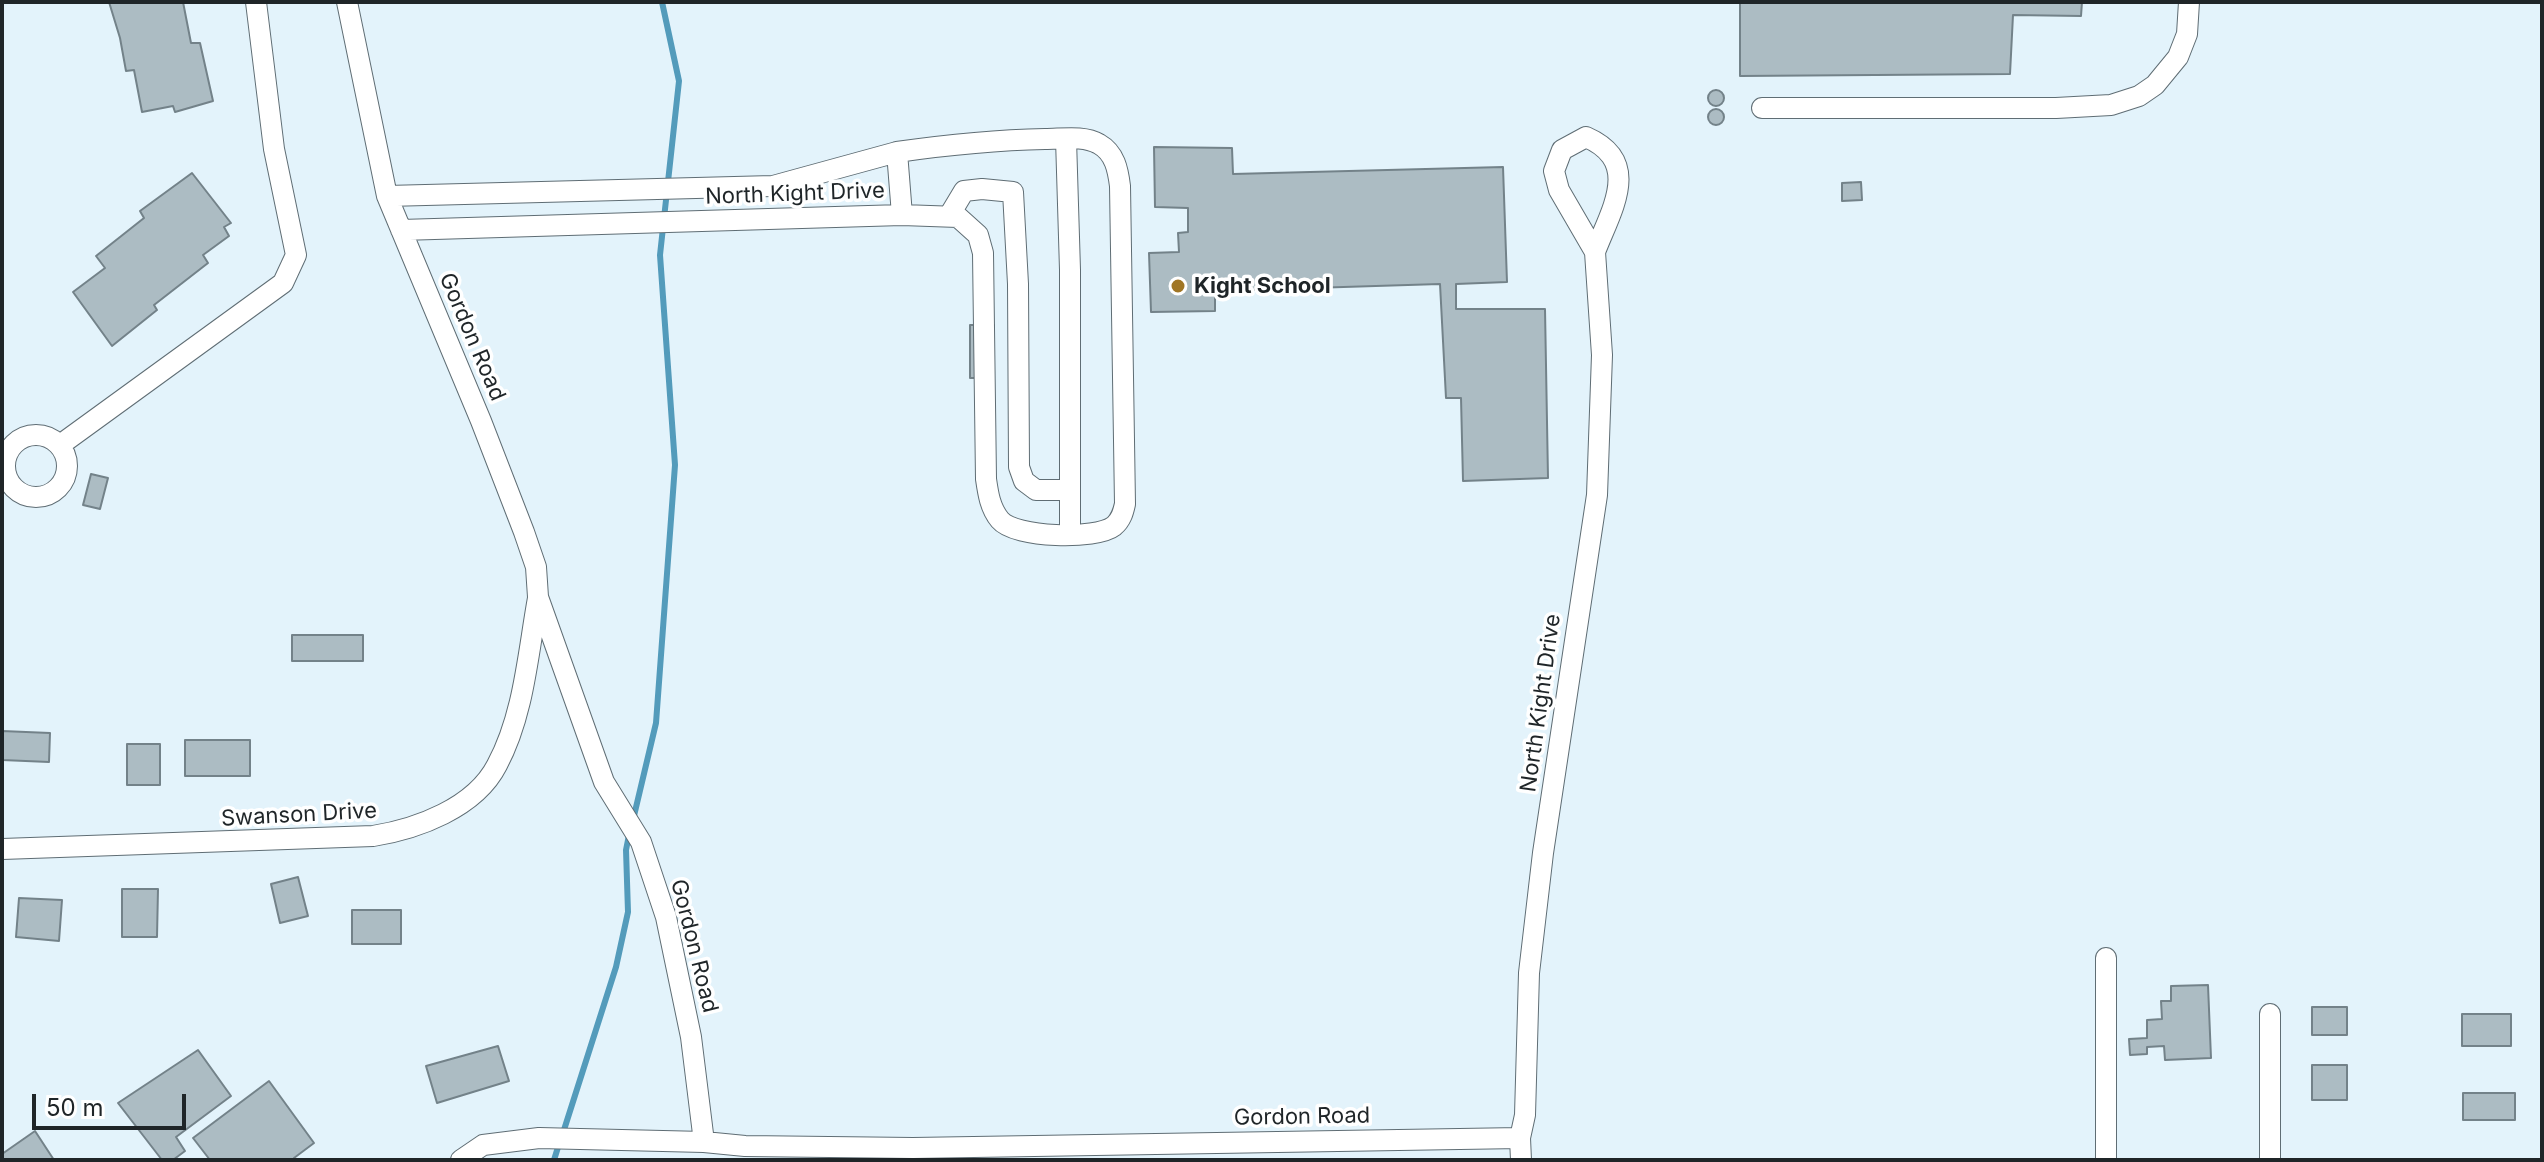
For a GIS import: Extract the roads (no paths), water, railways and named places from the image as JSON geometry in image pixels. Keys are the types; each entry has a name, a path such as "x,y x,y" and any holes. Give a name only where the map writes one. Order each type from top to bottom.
{"street":[{"path":"60,445 283,283 296,255 274,149 256,2"},
{"name":"Gordon Road","path":"347,2 387,196 524,532 536,567 538,597 604,782 641,842 666,917 691,1037 704,1142 745,1153 1520,1138"},
{"path":"1762,108 2056,108 2111,105 2139,96 2155,85 2178,57 2187,34 2189,2"},
{"name":"North Kight Drive","path":"1521,1160 1529,973 1597,495 1602,355 1595,252 1620,186 1615,160 1602,144 1586,137 1562,150 1554,171 1559,190 1595,252"},
{"path":"1066,139 1070,270 1070,534"},
{"path":"897,152 998,140 1086,139 1101,144 1110,153 1118,167 1125,504 1122,517 1113,527 1100,532 1032,534 1017,531 1001,521 990,504 986,479 983,253 978,235 958,217 902,215"},
{"name":"North Kight Drive","path":"387,196 773,186 897,152 902,215 401,230"},
{"path":"949,216 964,191 1013,192 1018,284 1019,467 1024,481 1036,490 1070,490"},
{"name":"Swanson Drive","path":"2,849 373,836 406,831 430,821 469,797 497,766 524,686 538,597"},
{"path":"2106,958 2106,1160"},
{"path":"2270,1014 2270,1160"},
{"path":"461,1160 483,1145 539,1138 704,1142"}],"waterway":[{"path":"633,820 656,723 675,465 660,255 679,81 662,2"},
{"path":"563,1133 616,967 628,912 626,850 629,835"},
{"path":"554,1160 559,1144"}],"place":[{"name":"Kight School","path":"1178,286"}]}
